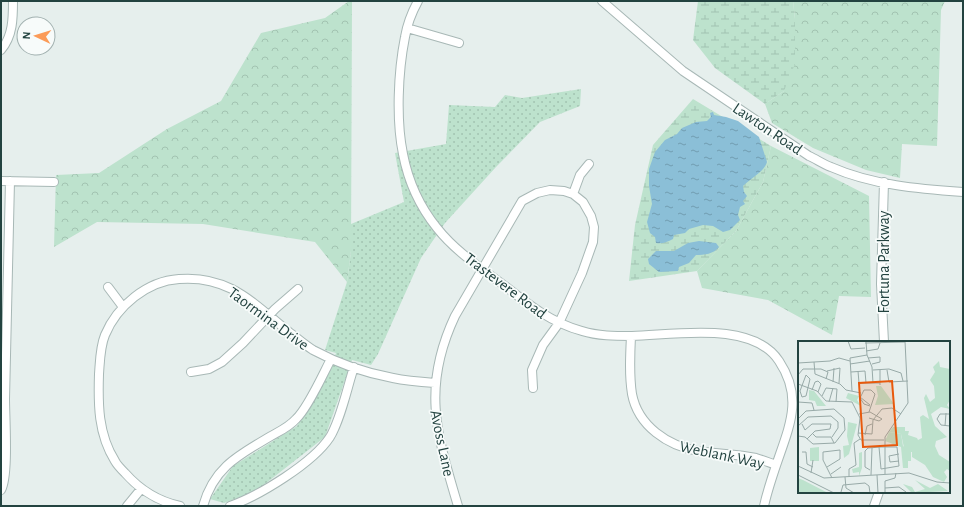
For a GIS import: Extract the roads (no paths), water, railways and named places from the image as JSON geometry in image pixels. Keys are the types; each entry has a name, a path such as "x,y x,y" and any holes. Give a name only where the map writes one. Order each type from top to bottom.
{"street":[{"path":"1,50 8,38 13,23 13,1"},
{"name":"Trastevere Road","path":"418,1 404,38 400,79 399,126 403,155 412,185 426,212 438,229 459,251 538,312 559,323 581,331 602,335 631,336 721,334 743,336 755,341 770,351 779,360 787,375 792,391 793,409 790,424 764,506"},
{"name":"Lawton Road","path":"602,1 683,71 809,156 838,170 859,177 922,189 963,192"},
{"path":"407,28 458,43"},
{"path":"533,388 532,370 543,345 559,323 582,272 593,242 594,227 591,216 583,202 573,194 580,175 589,164"},
{"path":"1,490 3,487 5,470 3,400 5,181 54,182"},
{"name":"Fortuna Parkway","path":"884,182 881,284 884,341"},
{"name":"Avoss Lane","path":"458,506 436,423 434,394 438,360 449,329 482,269 522,202 537,193 550,190 564,191 573,194"},
{"name":"Taormina Drive","path":"180,506 156,498 141,490 115,462 104,439 99,417 98,392 104,337 108,328 123,307 141,292 161,283 177,279 198,278 217,282 232,288 304,344 331,359 375,374 435,383"},
{"path":"108,287 123,307"},
{"path":"191,372 209,369 222,362 298,289"},
{"name":"Weblank Way","path":"631,336 630,380 632,396 640,415 652,429 665,440 676,445 698,451 757,458 776,466"},
{"path":"204,506 206,497 223,468 241,454 288,427 298,418 309,401 331,359"},
{"path":"230,506 269,486 306,463 320,450 331,436 338,419 354,367"},
{"path":"126,506 141,490"},
{"path":"874,506 879,493"}],"water":[{"path":"713,112 714,115 738,121 759,137 767,162 760,172 743,186 744,192 747,196 743,201 745,204 740,207 738,215 740,220 730,230 723,232 713,226 703,225 689,229 685,233 674,235 673,239 667,242 656,243 655,237 650,233 647,222 652,204 649,186 649,169 655,152 665,140 677,134 682,128 696,122 707,121 711,117 710,113"},
{"path":"699,241 716,243 719,247 712,253 696,255 689,263 679,267 678,271 659,272 649,264 648,259 656,251 674,251 688,243"}]}
